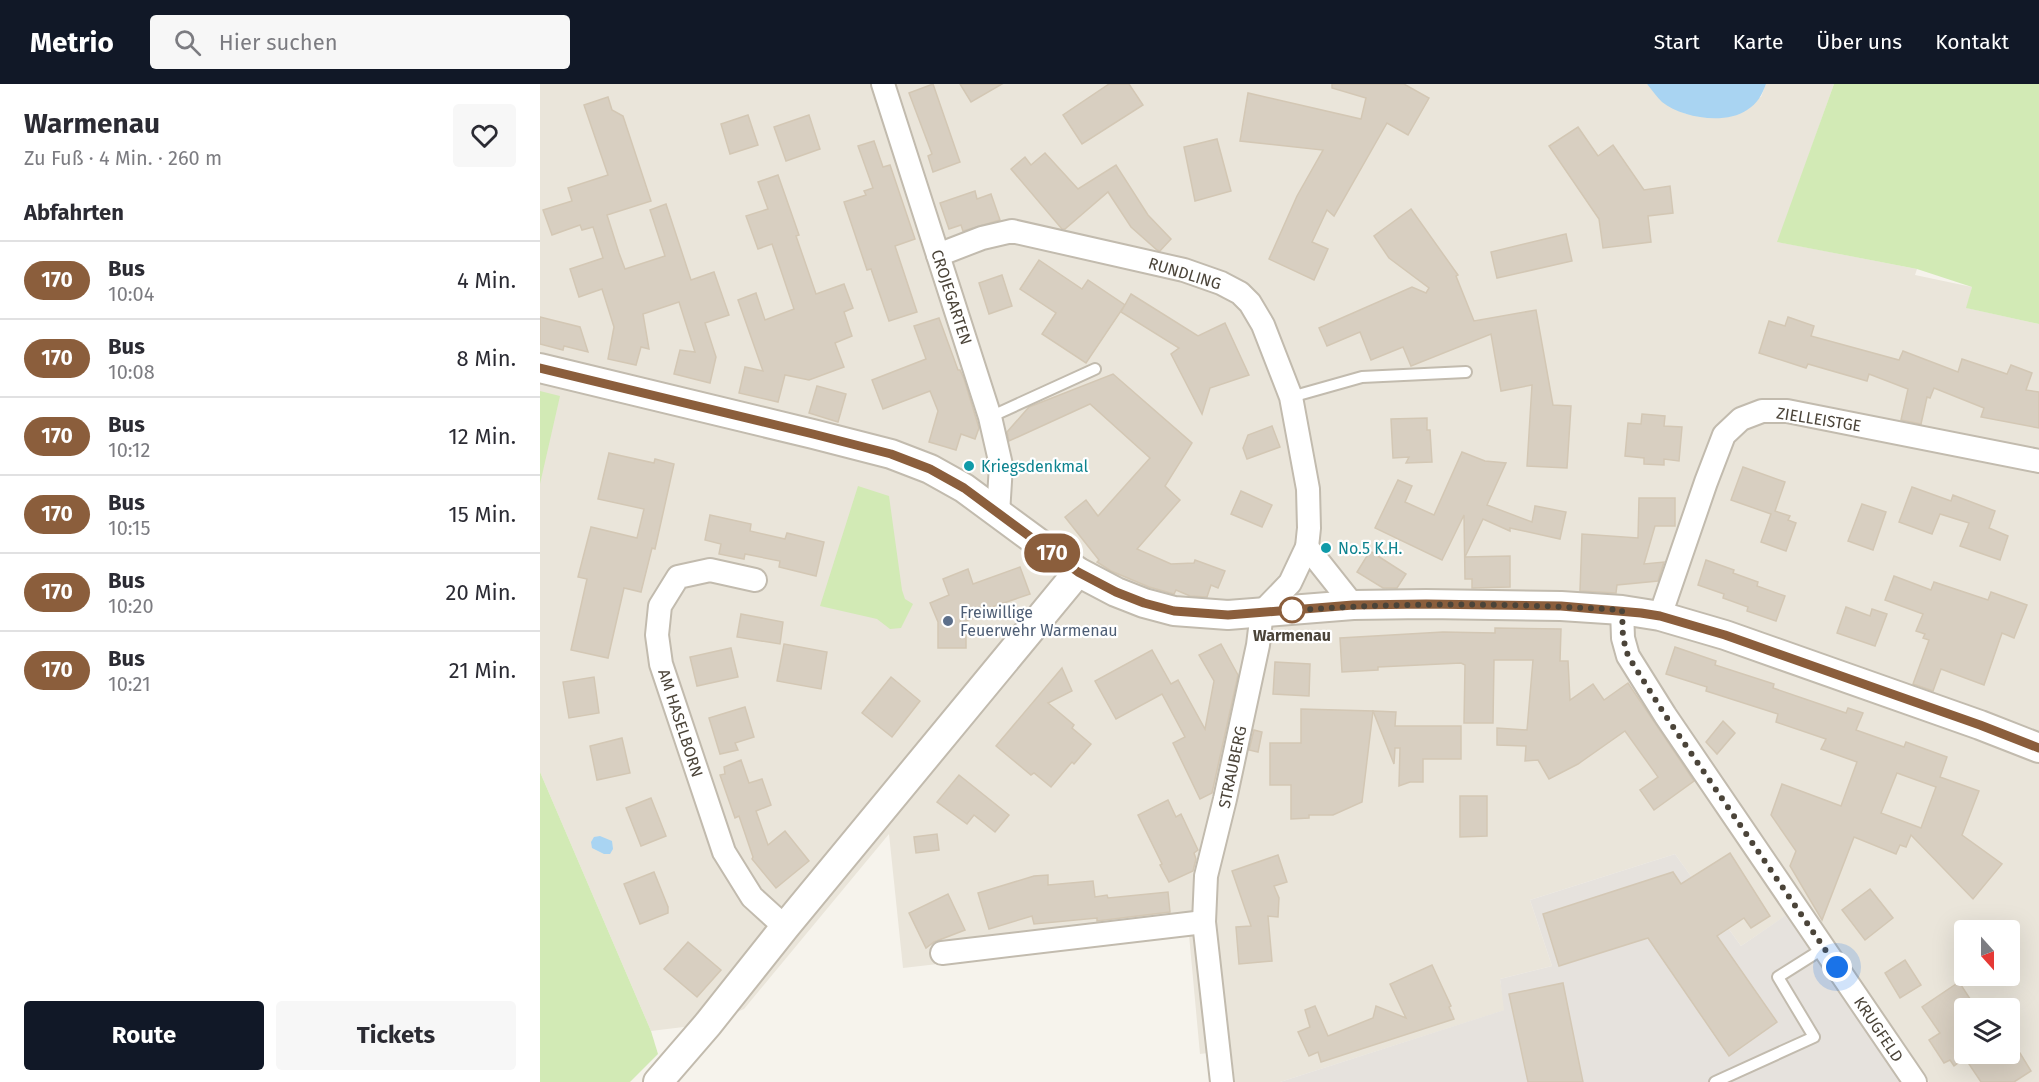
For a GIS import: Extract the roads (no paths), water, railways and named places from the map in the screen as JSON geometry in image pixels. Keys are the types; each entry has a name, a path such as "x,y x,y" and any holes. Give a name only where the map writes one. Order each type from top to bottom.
{"street":[{"name":"CROJEGARTEN","path":"883,84 990,417 1001,465 998,514"},
{"name":"RUNDLING","path":"938,255 982,238 1012,231 1204,276 1239,293 1250,303 1263,325 1291,397 1308,489 1307,547 1290,583 1262,612"},
{"path":"540,368 891,454 930,469 964,488 1078,572 1116,592 1174,611 1228,615 1353,605 1561,606 1622,610 1660,616 1725,635 2039,748"},
{"name":"ZIELLEISTGE","path":"1660,616 1724,435 1741,419 1762,411 1787,411 2039,461"},
{"path":"1307,547 1353,605"},
{"name":"AM HASELBORN","path":"755,580 710,570 678,577 660,606 657,635 661,664 724,852 752,897 785,927"},
{"path":"658,1082 1078,572"},
{"name":"KRUGFELD","path":"1622,610 1623,638 1628,656 1665,715 1915,1082"},
{"name":"STRAUBERG","path":"1222,1082 1204,922 1206,876 1226,799 1258,645 1262,612"},
{"path":"942,952 1204,922"}],"lane":[{"path":"990,417 1095,369"},
{"path":"1291,397 1362,377 1466,372"},
{"path":"1715,1082 1814,1037 1778,977 1824,948"}],"water":[{"path":"1647,84 1766,84 1759,99 1751,108 1738,115 1704,118 1670,108"},
{"path":"600,836 612,841 613,849 610,854 604,854 592,848 591,842 594,837"}],"place":[{"name":"Kriegsdenkmal","path":"969,466"},
{"name":"No.5 K.H.","path":"1326,548"},
{"name":"Warmenau","path":"1292,610"},
{"name":"Freiwillige Feuerwehr Warmenau","path":"948,621"}]}
